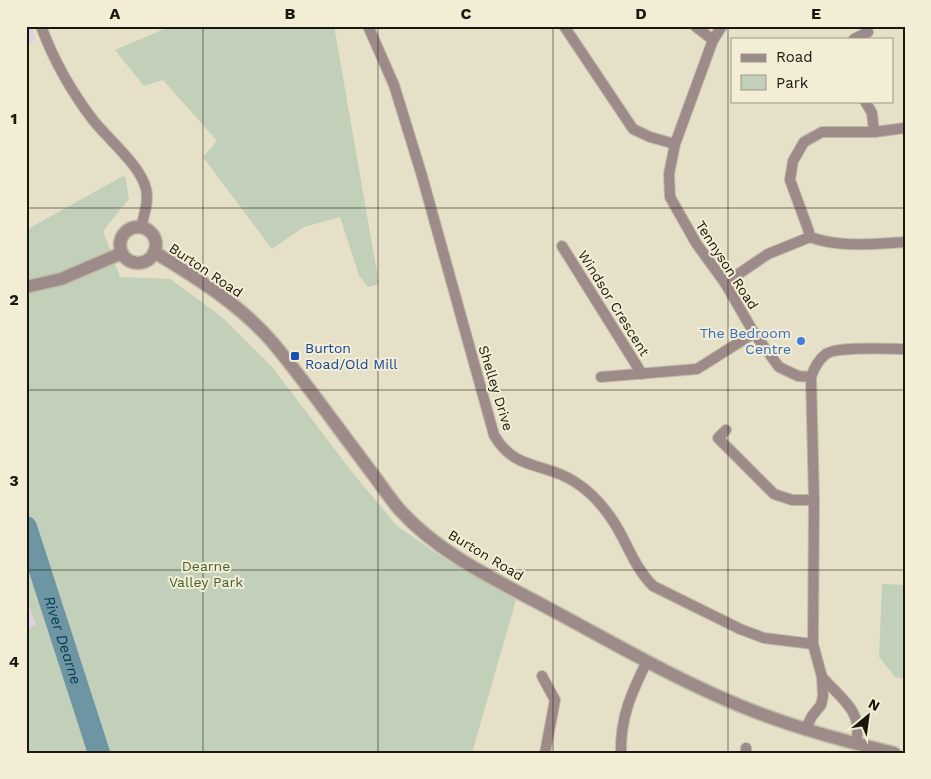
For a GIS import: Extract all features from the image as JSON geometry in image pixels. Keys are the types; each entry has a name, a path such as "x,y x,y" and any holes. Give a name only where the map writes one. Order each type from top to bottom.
{"street":[{"path":"26,287 61,279 122,253 120,244 125,232 130,228 141,227 146,200 146,190 142,179 93,119 50,50 41,26"},
{"name":"Shelley Drive","path":"368,26 394,85 422,176 492,426 500,446 508,454 522,461 575,481 590,494 615,523 642,576 653,586 740,629 764,638 813,644"},
{"path":"564,26 633,129 650,137 676,144"},
{"path":"695,26 713,40"},
{"name":"Tennyson Road","path":"722,26 713,40 676,144 669,174 670,197 696,243 725,283 754,333 779,367 798,376 811,377"},
{"path":"856,38 868,32"},
{"path":"866,102 872,113 874,132"},
{"path":"810,237 790,180 793,161 804,142 822,132 874,132 905,128"},
{"name":"Burton Road","path":"122,253 130,260 136,262 148,259 154,252 155,238 152,233 141,227"},
{"path":"725,283 768,254 810,237 824,242 858,245 905,242"},
{"name":"Windsor Crescent","path":"562,246 642,374"},
{"name":"Burton Road","path":"154,252 237,309 267,337 400,509 429,538 484,572 647,661 730,702 806,730 894,753"},
{"name":"Windsor Crescent","path":"601,377 697,369 754,333"},
{"path":"806,730 812,716 821,705 823,696 822,677 813,644 814,500 811,377 816,365 827,354 840,350 905,349"},
{"path":"726,430 718,438 774,494 792,500 814,500"},
{"path":"621,753 621,736 625,713 647,661"},
{"path":"542,676 556,700 546,753"},
{"path":"822,677 852,709 858,725 856,743"}],"shaded area":[{"path":"26,26 31,26 36,40 26,44"},
{"path":"26,596 36,626 26,629"}],"green space":[{"path":"171,26 334,26 379,284 368,287 359,275 340,217 304,227 272,249 203,157 217,141 163,80 144,86 115,50"},
{"name":"Dearne Valley Park","path":"125,175 129,199 103,231 120,277 170,279 222,317 273,368 352,472 397,526 448,561 516,600 472,753 26,753 26,629 36,625 26,596 26,230"},
{"path":"882,584 905,585 905,679 895,677 879,657"}],"waterway":[{"name":"River Dearne","path":"26,527 99,753"}],"place":[{"name":"The Bedroom Centre","path":"801,341"},
{"name":"Burton Road/Old Mill","path":"295,356"}]}
